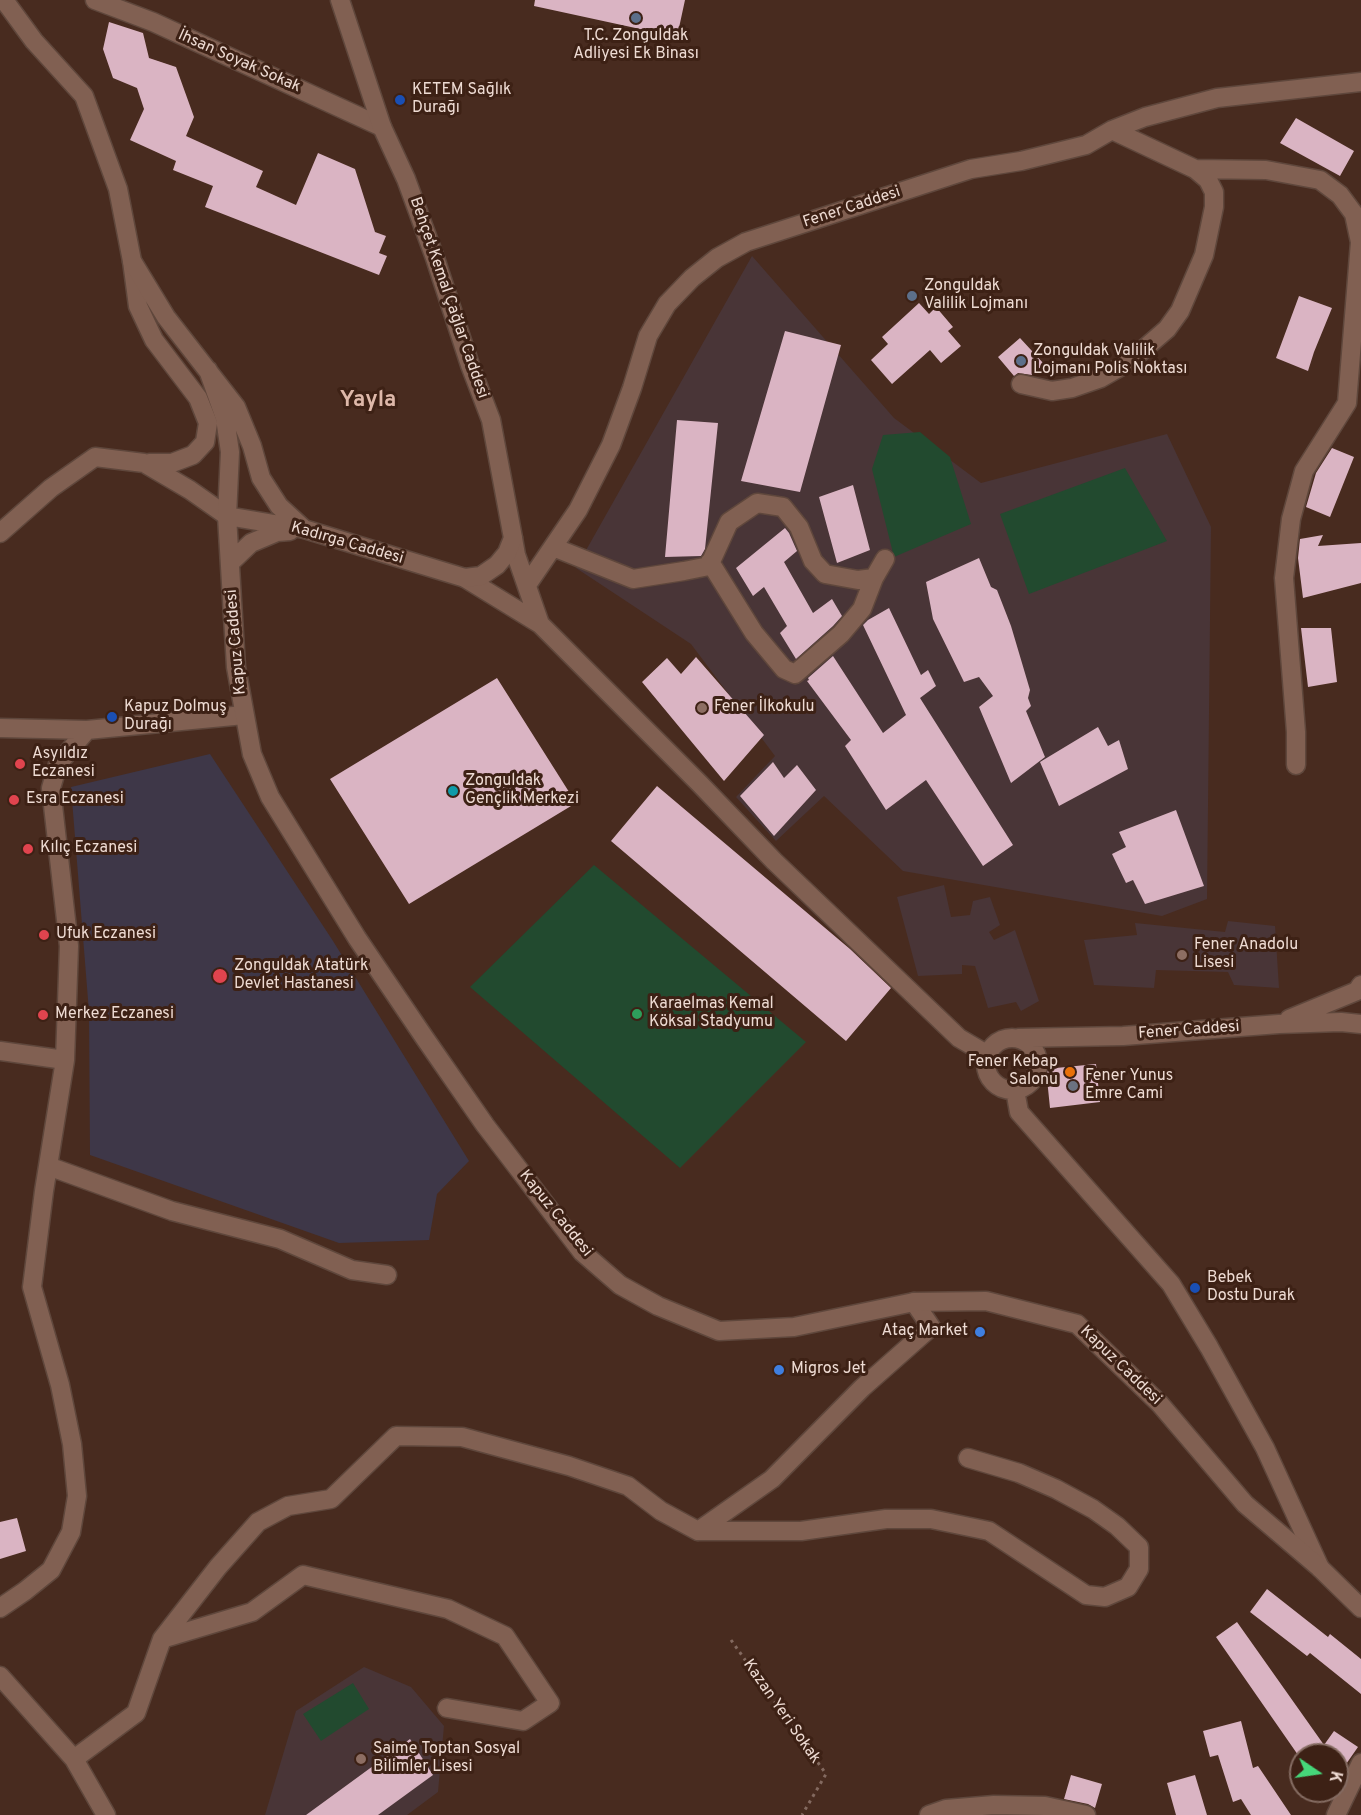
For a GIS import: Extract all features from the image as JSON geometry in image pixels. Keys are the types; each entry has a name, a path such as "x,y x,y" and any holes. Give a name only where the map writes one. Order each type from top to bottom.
{"street":[{"path":"0,534 51,488 95,457 144,463 172,463 193,455 205,442 208,423 198,398 154,340 138,306 118,189 84,96 34,41 4,0"},
{"name":"İhsan Soyak Sokak","path":"95,0 153,22 382,127"},
{"name":"Behçet Kemal Çağlar Caddesi","path":"340,0 382,127 410,190 491,420 516,555 540,624"},
{"name":"Fener Caddesi","path":"527,585 578,510 611,445 648,336 667,304 692,278 717,258 746,242 971,169 1021,161 1086,145 1112,130 1145,117 1216,98 1361,81"},
{"path":"1021,384 1052,391 1072,388 1101,378 1129,362 1167,329 1190,290 1204,255 1214,207 1214,192 1208,180 1195,169 1112,130"},
{"path":"1195,169 1266,170 1320,180 1340,195 1354,214 1360,242 1347,403 1304,471 1291,519 1284,578 1296,732 1296,765"},
{"path":"132,261 166,317 236,406 252,446 261,478 279,506 304,529"},
{"name":"Kapuz Caddesi","path":"208,370 225,418 230,452 227,516 236,667 252,754 270,797 357,938 485,1125 576,1244 620,1285 658,1306 719,1331 794,1328 914,1302 986,1301 1077,1324 1160,1404 1245,1504 1320,1568 1361,1608"},
{"path":"144,463 181,484 227,516"},
{"path":"553,547 633,579 709,566 729,522 757,503 783,507 799,527 813,561 825,574 858,580 874,578"},
{"name":"Kadırga Caddesi","path":"227,516 304,529 465,578 540,624"},
{"path":"230,564 251,543 277,532 304,529"},
{"path":"465,578 481,576 497,565 507,553 513,538"},
{"path":"710,562 754,633 784,669 795,674 841,634 862,609 874,578 885,559"},
{"path":"540,624 791,877 959,1038 988,1055"},
{"path":"0,728 87,730 244,715"},
{"path":"0,1608 51,1570 71,1532 77,1496 72,1444 60,1385 32,1287 65,1060 69,946 51,788 58,765 87,730"},
{"path":"1279,1024 1357,991 1361,985"},
{"name":"Fener Caddesi","path":"1018,1038 1123,1036 1279,1024 1361,1023"},
{"path":"1018,1038 1032,1046 1039,1061 1038,1069 1030,1083 1023,1088 1006,1089 992,1080 986,1064 988,1055 991,1048 1003,1039 1018,1038"},
{"path":"0,1051 65,1060"},
{"path":"1015,1090 1019,1112 1171,1284 1265,1448 1320,1568"},
{"path":"48,1166 172,1211 280,1239 352,1270 387,1275"},
{"path":"698,1531 772,1479 862,1388 931,1328 914,1302"},
{"path":"74,1759 136,1713 162,1639 258,1522 288,1506 331,1499 396,1436 462,1437 569,1466 628,1486 661,1510 698,1531 801,1531 886,1519 931,1520 989,1532 1086,1595 1105,1597 1128,1587 1139,1569 1138,1547 1117,1526 1093,1509 1056,1489 1018,1473 968,1458"},
{"path":"162,1639 252,1612 303,1575 448,1609 505,1636 550,1703 523,1721 447,1708"},
{"path":"0,1676 74,1759 106,1815"},
{"path":"1336,1815 1361,1762"},
{"path":"929,1815 946,1809 994,1805 1045,1806 1086,1815"}],"path":[{"name":"Kazan Yeri Sokak","path":"730,1640 826,1774 802,1815"}],"shaded area":[{"path":"752,256 894,418 981,483 1167,434 1211,527 1207,899 1162,916 903,871 824,796 776,841 736,797 775,756 691,644 576,568"},
{"name":"Zonguldak Atatürk Devlet Hastanesi","path":"210,754 333,941 469,1161 437,1194 429,1240 339,1243 90,1155 89,1012 71,787"},
{"path":"944,885 951,917 970,915 973,901 990,897 1000,925 989,932 994,940 1015,930 1039,1001 1021,1011 1016,1002 988,1008 975,966 962,965 962,974 918,976 897,897"},
{"name":"Fener Anadolu Lisesi","path":"1228,921 1275,926 1279,988 1234,985 1228,972 1156,970 1154,988 1094,985 1084,940 1137,935 1135,923 1225,932"},
{"name":"Saime Toptan Sosyal Bilimler Lisesi","path":"364,1667 411,1687 444,1726 438,1792 407,1815 265,1815 296,1711"}],"green space":[{"path":"920,432 950,457 971,524 894,557 872,469 883,435"},
{"path":"1125,468 1167,541 1029,594 1000,514"},
{"name":"Karaelmas Kemal Köksal Stadyumu","path":"594,865 806,1042 680,1168 470,987"},
{"path":"353,1683 369,1709 321,1741 303,1714"}],"building":[{"name":"T.C. Zonguldak Adliyesi Ek Binası","path":"535,0 685,0 677,37 534,6"},
{"path":"109,22 143,33 149,58 176,67 194,117 186,136 263,171 256,187 296,205 318,153 355,169 375,232 386,236 379,253 387,256 379,275 205,207 213,186 173,170 176,161 130,140 144,109 137,88 113,78 103,49"},
{"path":"1296,118 1354,151 1340,176 1280,143"},
{"path":"1299,296 1332,308 1308,371 1276,358"},
{"name":"Zonguldak Valilik Lojmanı","path":"919,303 929,314 936,307 953,327 948,331 961,346 941,363 930,350 892,384 871,360 888,344 882,337"},
{"path":"785,331 841,345 800,492 741,481"},
{"name":"Zonguldak Valilik Lojmanı Polis Noktası","path":"1020,338 1044,364 1032,375 1018,373 1014,376 998,357"},
{"path":"677,420 718,423 705,549 701,556 665,557"},
{"path":"1332,448 1354,457 1330,517 1306,507 1316,473"},
{"path":"853,485 870,550 837,563 819,497"},
{"path":"785,528 797,551 784,562 813,613 832,599 842,616 796,659 780,633 787,626 764,587 753,596 736,568"},
{"path":"1323,535 1318,546 1361,543 1361,583 1303,598 1298,558 1300,539"},
{"path":"979,558 991,587 997,590 1011,626 1030,690 1028,698 1031,706 1026,711 1045,757 1011,783 979,707 993,696 979,677 964,682 933,619 926,582"},
{"path":"889,608 921,675 928,670 936,686 920,698 1013,845 983,866 926,780 886,810 845,746 851,740 807,681 833,656 883,733 906,715 863,625"},
{"path":"1301,628 1331,628 1337,682 1308,687"},
{"name":"Fener İlkokulu","path":"696,657 764,735 724,781 642,682 667,658 681,674"},
{"name":"Zonguldak Gençlik Merkezi","path":"497,678 576,803 409,904 330,779"},
{"path":"1098,727 1108,746 1119,740 1128,769 1059,806 1040,762"},
{"path":"773,762 784,778 797,765 816,790 774,836 740,796"},
{"path":"657,786 850,949 891,988 846,1041 611,841"},
{"path":"1176,810 1204,886 1145,904 1133,880 1126,883 1112,854 1126,847 1119,832"},
{"name":"Fener Yunus Emre Cami","path":"1096,1064 1100,1102 1050,1108 1046,1069"},
{"path":"17,1518 26,1551 0,1559 0,1522"},
{"path":"1267,1589 1328,1637 1330,1634 1361,1659 1361,1694 1310,1653 1307,1656 1250,1612"},
{"path":"1237,1622 1323,1743 1290,1743 1216,1637"},
{"path":"1241,1721 1253,1768 1258,1766 1291,1815 1251,1815 1241,1799 1233,1802 1218,1755 1210,1757 1203,1731"},
{"path":"1334,1731 1358,1747 1349,1760 1349,1743 1325,1743"},
{"path":"410,1739 433,1775 378,1815 306,1815"},
{"path":"1071,1775 1102,1784 1095,1808 1088,1804 1064,1799"},
{"path":"1195,1775 1207,1815 1176,1815 1167,1783"}],"place":[{"name":"T.C. Zonguldak Adliyesi Ek Binası","path":"636,18"},
{"name":"KETEM Sağlık Durağı","path":"400,100"},
{"name":"Zonguldak Valilik Lojmanı","path":"912,296"},
{"name":"Zonguldak Valilik Lojmanı Polis Noktası","path":"1021,361"},
{"name":"Fener İlkokulu","path":"702,708"},
{"name":"Kapuz Dolmuş Durağı","path":"112,717"},
{"name":"Asyıldız Eczanesi","path":"20,764"},
{"name":"Zonguldak Gençlik Merkezi","path":"453,791"},
{"name":"Esra Eczanesi","path":"14,800"},
{"name":"Kılıç Eczanesi","path":"28,849"},
{"name":"Ufuk Eczanesi","path":"44,935"},
{"name":"Fener Anadolu Lisesi","path":"1182,955"},
{"name":"Zonguldak Atatürk Devlet Hastanesi","path":"220,976"},
{"name":"Karaelmas Kemal Köksal Stadyumu","path":"637,1014"},
{"name":"Merkez Eczanesi","path":"43,1015"},
{"name":"Fener Kebap Salonu","path":"1070,1072"},
{"name":"Fener Yunus Emre Cami","path":"1073,1086"},
{"name":"Bebek Dostu Durak","path":"1195,1288"},
{"name":"Ataç Market","path":"980,1332"},
{"name":"Migros Jet","path":"779,1370"},
{"name":"Saime Toptan Sosyal Bilimler Lisesi","path":"361,1759"}],"district":[{"name":"Yayla","path":"368,402"}]}
